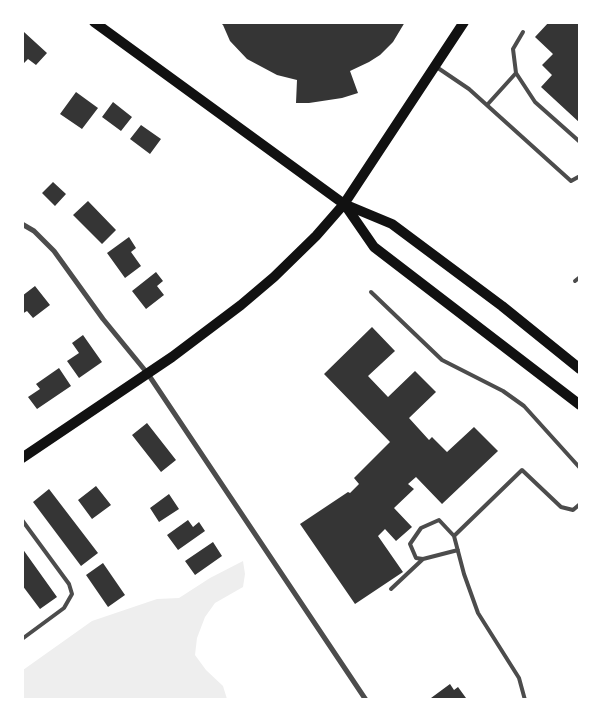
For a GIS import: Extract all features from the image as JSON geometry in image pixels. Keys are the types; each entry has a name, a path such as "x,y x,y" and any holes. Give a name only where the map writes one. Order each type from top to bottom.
{"main road":[{"path":"94,22 344,204 392,224 502,306 580,369"},
{"path":"22,458 172,357 265,285 316,236 344,204 464,22"},
{"path":"344,204 374,247 580,405"}],"street":[{"path":"22,224 34,231 54,251 103,319 148,374 366,700"}],"lane":[{"path":"523,32 513,49 516,73 536,102 580,142"},
{"path":"435,66 469,89 571,181 580,176"},
{"path":"487,105 516,73"},
{"path":"575,281 580,277"},
{"path":"371,292 442,360 503,390 524,406 580,468"},
{"path":"454,536 522,470 561,506 573,510 580,504"},
{"path":"22,520 69,584 72,594 64,608 22,640"},
{"path":"458,550 423,559 416,558 410,544 421,528 439,520 454,536 458,550 464,574 478,613 519,678 525,700"},
{"path":"391,589 423,559"}],"shaded area":[{"path":"243,561 245,574 243,587 215,603 205,617 197,638 195,655 206,670 223,686 227,699 23,699 23,670 92,621 157,599 179,598 210,578"}],"building":[{"path":"220,22 405,22 393,42 380,55 350,71 358,93 342,98 296,103 297,80 277,75 247,59 230,41"},
{"path":"549,22 580,22 580,123 541,87 552,75 542,65 553,54 535,37"},
{"path":"24,32 47,53 36,65 28,59 22,65 22,34"},
{"path":"76,92 98,108 82,129 60,114"},
{"path":"113,102 132,117 121,131 102,117"},
{"path":"141,125 161,139 150,154 130,139"},
{"path":"53,182 66,194 55,206 42,193"},
{"path":"88,201 116,230 102,244 73,215"},
{"path":"129,237 136,248 131,252 141,266 125,278 107,253"},
{"path":"156,272 163,281 157,286 164,295 146,309 132,291"},
{"path":"35,286 50,305 33,318 27,311 22,314 22,296"},
{"path":"372,327 395,351 368,376 388,397 415,371 436,392 409,418 429,440 432,437 447,452 474,427 498,451 442,504 416,477 408,484 414,489 394,508 412,527 396,541 385,529 378,536 403,572 355,604 300,524 348,492 350,493 359,484 354,478 390,442 324,374"},
{"path":"83,335 102,362 79,378 67,361 79,353 72,343"},
{"path":"59,368 71,386 37,409 28,397 40,389 36,384"},
{"path":"147,423 176,460 161,472 132,435"},
{"path":"96,486 111,505 92,519 78,500"},
{"path":"49,489 98,553 81,566 33,502"},
{"path":"169,494 179,509 159,522 150,508"},
{"path":"188,520 193,527 199,522 205,531 178,550 167,535"},
{"path":"213,542 222,556 195,575 185,561"},
{"path":"22,548 57,597 40,609 22,585"},
{"path":"103,563 125,595 108,607 86,575"},
{"path":"450,684 454,690 458,687 466,698 433,700 431,698"}]}
